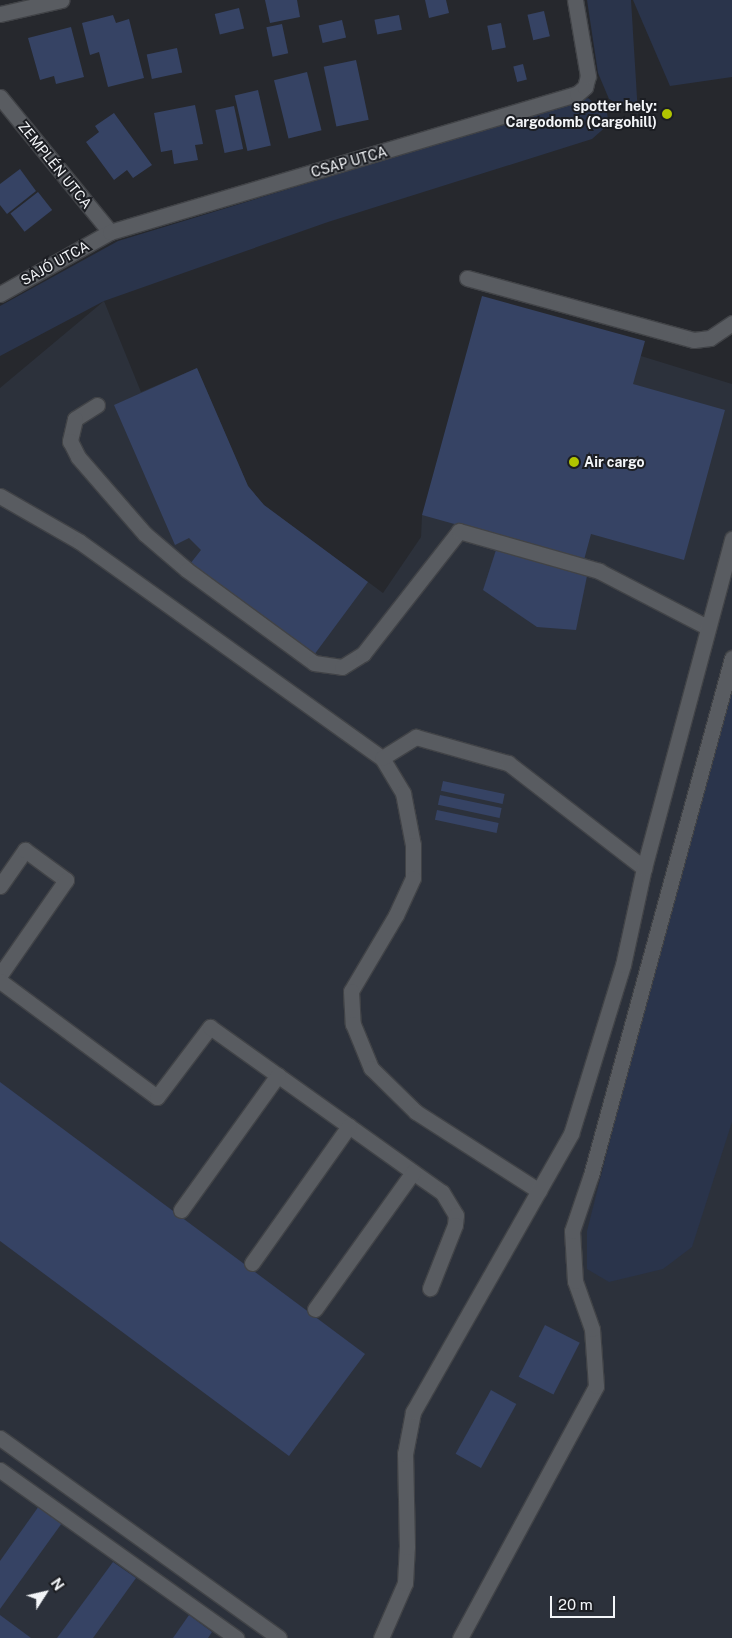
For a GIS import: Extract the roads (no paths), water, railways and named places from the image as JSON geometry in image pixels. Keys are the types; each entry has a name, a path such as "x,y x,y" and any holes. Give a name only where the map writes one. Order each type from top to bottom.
{"street":[{"path":"0,14 61,0"},
{"name":"CSAP UTCA","path":"110,232 577,94 585,87 588,76 575,0"},
{"name":"ZEMPLÉN UTCA","path":"0,97 110,232"},
{"name":"SAJÓ UTCA","path":"0,294 110,232"},
{"path":"467,278 694,340 710,338 732,323"},
{"path":"96,404 75,419 70,440 78,457 145,534 187,570 314,663 342,667 363,654 459,531 599,572 707,627"},
{"path":"0,496 80,542 382,758 403,794 413,845 413,878 396,915 351,991 353,1024 371,1068 416,1112 539,1191"},
{"path":"381,1638 405,1583 407,1547 405,1454 413,1412 571,1134 589,1084 623,965 644,868 732,539"},
{"path":"460,1638 596,1386 592,1329 575,1281 572,1231 591,1175 732,658"},
{"path":"382,758 416,737 508,763 644,868"},
{"path":"0,886 25,850 66,880 0,975"},
{"path":"0,981 158,1097 210,1027 414,1172 442,1192 456,1215 455,1225 430,1288"},
{"path":"181,1210 278,1075"},
{"path":"252,1263 349,1126"},
{"path":"315,1309 414,1172"},
{"path":"0,1438 279,1638"},
{"path":"0,1470 236,1638"}],"place":[{"name":"spotter hely: Cargodomb (Cargohill)","path":"667,114"},
{"name":"Air cargo","path":"574,462"}]}
